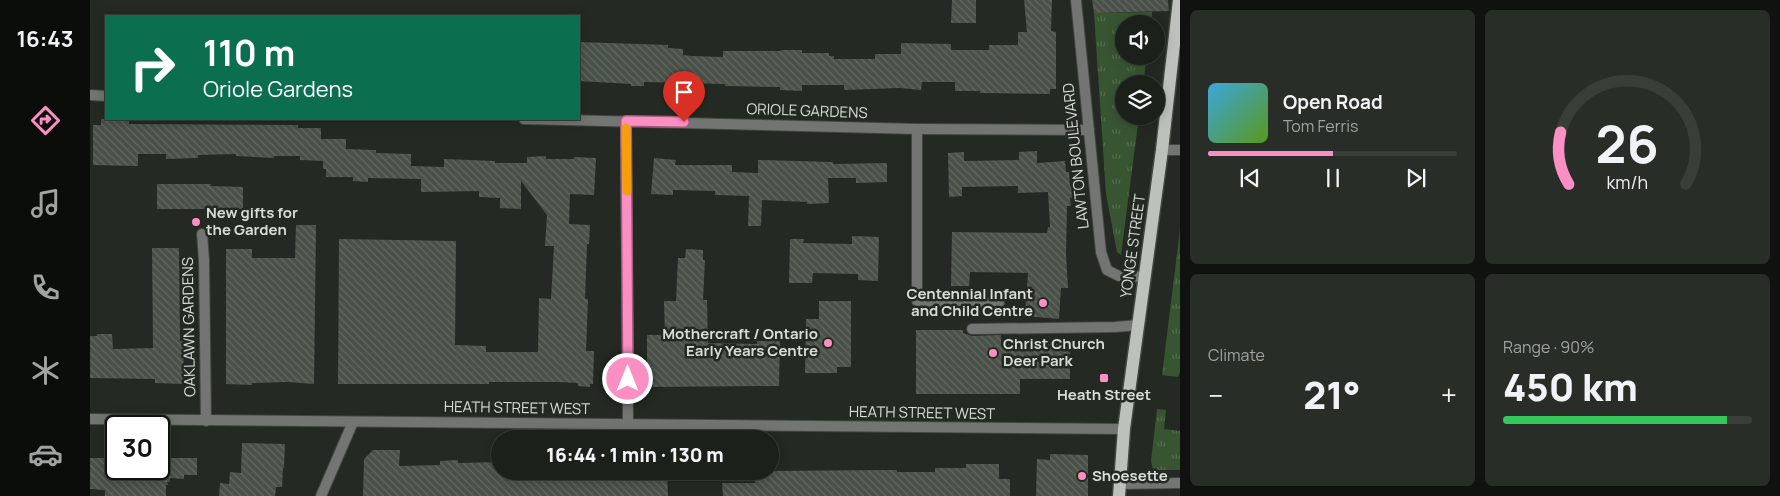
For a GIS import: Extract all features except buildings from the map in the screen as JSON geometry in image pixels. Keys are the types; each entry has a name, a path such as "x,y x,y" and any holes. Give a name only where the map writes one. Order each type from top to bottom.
{"main road":[{"name":"YONGE STREET","path":"1119,490 1124,430 1162,150 1180,0"}],"street":[{"name":"LAWTON BOULEVARD","path":"1076,0 1101,252 1107,270 1120,276 1145,277"},
{"path":"90,95 105,96"},
{"name":"ORIOLE GARDENS","path":"575,120 917,129 1089,130"},
{"path":"626,121 628,424"},
{"path":"917,129 917,301 999,303"},
{"path":"1162,150 1180,150"},
{"name":"OAKLAWN GARDENS","path":"202,234 206,421"},
{"path":"972,329 1139,325"},
{"name":"HEATH STREET WEST","path":"90,419 1124,430"},
{"path":"321,496 353,422"},
{"path":"1119,490 1180,482"}],"green space":[{"path":"1152,12 1152,15 1115,15 1115,65 1146,65 1144,75 1115,75 1115,125 1138,125 1121,255 1117,252 1106,194 1094,13"},
{"path":"1180,230 1180,372 1178,377 1162,375"},
{"path":"1157,409 1166,410 1164,429 1180,431 1180,470 1153,469 1151,461"}],"slow traffic":[{"path":"626,128 627,191"}],"place":[{"name":"New gifts for the Garden","path":"196,222"},
{"name":"Centennial Infant and Child Centre","path":"1043,303"},
{"name":"Mothercraft / Ontario Early Years Centre","path":"828,343"},
{"name":"Christ Church Deer Park","path":"993,353"},
{"name":"Heath Street","path":"1104,378"},
{"name":"Shoesette","path":"1082,476"}],"route":[{"path":"628,379 626,121 684,122"}]}
